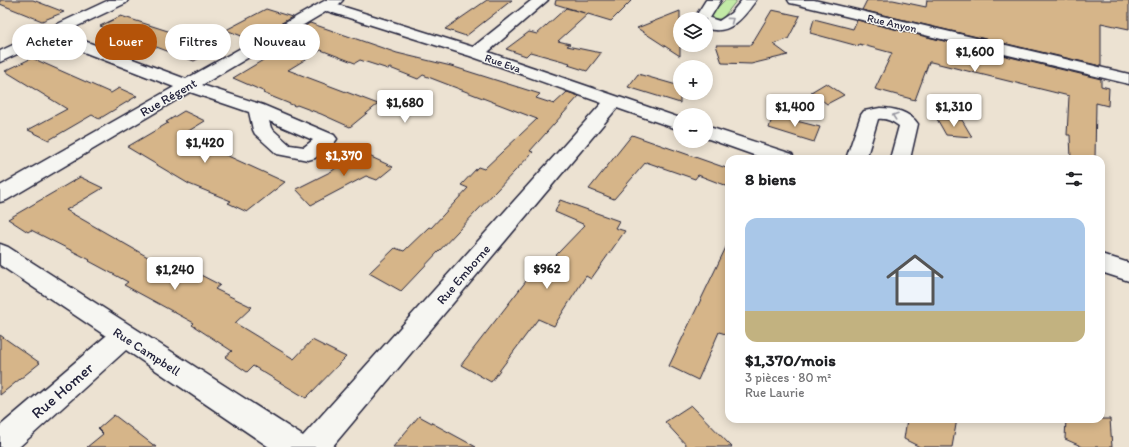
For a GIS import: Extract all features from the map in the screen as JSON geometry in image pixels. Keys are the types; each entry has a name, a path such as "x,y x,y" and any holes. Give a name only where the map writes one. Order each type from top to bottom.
{"street":[{"path":"90,0 114,3"},
{"path":"476,53 541,0"},
{"path":"705,12 714,0"},
{"path":"713,24 721,26 732,21 749,0"},
{"name":"Rue Anyon","path":"795,0 1129,79"},
{"path":"71,24 114,3"},
{"name":"Rue Eva","path":"330,3 673,122"},
{"name":"Rue Régent","path":"0,195 330,3"},
{"path":"87,48 188,86 257,109"},
{"path":"0,57 12,51"},
{"name":"Rue Emborne","path":"313,447 614,101"},
{"path":"857,155 870,115 877,112 892,114 903,118 909,124 901,155"},
{"path":"713,134 773,155"},
{"name":"Rue Campbell","path":"0,253 294,447"},
{"path":"1105,264 1129,272"},
{"name":"Rue Homer","path":"0,445 124,336"}],"green space":[{"path":"725,0 737,0 722,19 714,19 713,12"}],"building":[{"path":"0,0 33,0 64,12 42,21 0,4"},
{"path":"487,0 512,0 466,36 445,29"},
{"path":"556,0 632,0 611,21 555,4"},
{"path":"867,0 893,0 926,7 927,0 1129,0 1129,29 1101,23 1101,66 862,10"},
{"path":"566,8 588,14 558,41 570,44 567,46 601,53 587,71 568,65 570,63 530,52 526,56 506,49 529,32 537,34"},
{"path":"266,9 292,17 280,24 239,24 239,35 231,32 231,27"},
{"path":"772,10 800,16 788,39 773,44 788,55 751,64 722,63 716,45 751,45"},
{"path":"673,14 673,51 637,28"},
{"path":"121,16 146,24 104,24"},
{"path":"814,19 853,29 857,20 1101,79 1101,86 1109,88 1108,106 1096,103 1095,155 1071,155 1070,135 1067,135 1069,96 929,62 915,100 875,89 892,53 859,44 858,46 810,33"},
{"path":"320,26 397,53 451,66 540,94 536,98 554,104 567,92 579,96 530,151 533,152 401,291 369,273 395,248 404,251 429,227 431,228 468,188 461,185 478,167 484,169 537,119 423,75 418,79 390,68 388,69 360,60 355,63 321,50"},
{"path":"157,28 165,30 165,50 157,47"},
{"path":"674,52 680,52 680,56"},
{"path":"28,60 37,60 111,93 119,88 137,96 99,119 92,115 49,140 28,130 67,109 5,71"},
{"path":"263,60 304,60 288,70 378,104 350,127 321,114 297,105 295,106 263,93 265,92 233,78"},
{"path":"638,74 673,84 673,100 680,100 680,103 628,87"},
{"path":"826,83 844,95 827,104 811,92"},
{"path":"184,111 205,121 182,135 285,182 247,212 228,203 231,201 189,184 127,147 168,123 166,122"},
{"path":"773,115 820,127 814,142 769,128"},
{"path":"937,119 962,120 972,137 946,135"},
{"path":"632,135 725,168 725,185 698,175 695,179 646,162 614,199 589,189"},
{"path":"358,151 393,167 377,180 366,176 311,205 296,189 332,171"},
{"path":"80,177 103,188 66,210 186,279 195,272 220,285 215,289 252,307 235,323 294,359 312,340 346,357 306,398 253,366 247,372 225,357 232,351 192,325 194,323 124,285 128,282 89,261 90,260 31,230 28,232 8,219"},
{"path":"560,200 619,221 615,228 625,231 591,279 586,276 554,326 538,319 491,382 461,365 530,276 534,278 585,225 555,212"},
{"path":"725,249 725,334 719,332 698,380 669,366"},
{"path":"0,335 40,363 0,395"},
{"path":"691,405 732,447 688,447 665,422"},
{"path":"114,415 156,447 87,447 103,434 98,429"},
{"path":"419,416 476,447 393,447"},
{"path":"1105,419 1110,419 1112,447 1083,447 1065,439 1066,423 1105,423"},
{"path":"906,423 956,423 952,447 920,447 904,439"}]}
